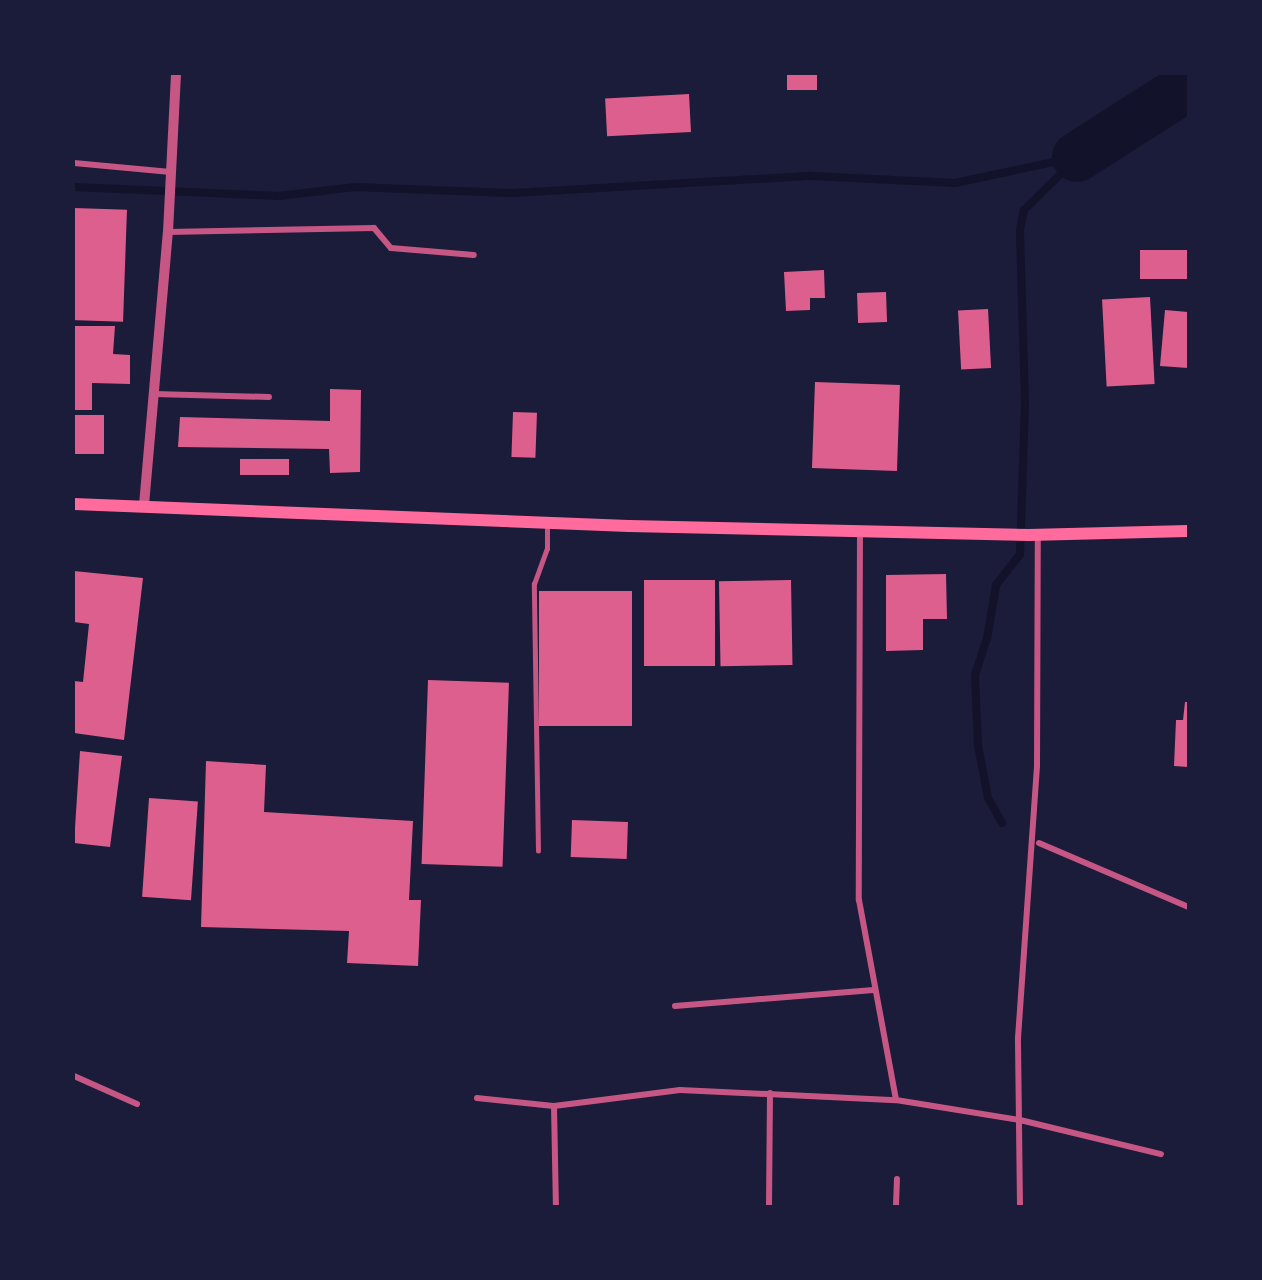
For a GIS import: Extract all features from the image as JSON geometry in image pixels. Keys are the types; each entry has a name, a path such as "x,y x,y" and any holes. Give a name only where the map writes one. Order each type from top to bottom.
{"main road":[{"path":"74,504 144,505 547,523 860,531 991,534 1188,531"}],"street":[{"path":"144,505 168,232 176,74"},
{"path":"74,163 172,172"},
{"path":"168,232 374,228 391,248 474,255"},
{"path":"154,394 269,397"},
{"path":"860,531 859,900 873,990 896,1100"},
{"path":"1020,1206 1018,1038 1029,868 1034,828 1033,534"},
{"path":"1039,843 1188,907"},
{"path":"675,1006 873,990"},
{"path":"74,1076 137,1104"},
{"path":"477,1098 554,1106 680,1090 896,1100 1020,1120 1161,1154"},
{"path":"769,1206 770,1093"},
{"path":"554,1106 556,1206"},
{"path":"896,1206 897,1179"}],"lane":[{"path":"538,851 534,584 547,549 547,523"}],"shaded area":[{"path":"1188,74 1188,102 1138,136 1124,117"}],"building":[{"path":"787,74 817,74 817,90 787,90"},
{"path":"689,94 691,132 607,136 605,98"},
{"path":"74,208 127,210 123,322 74,320"},
{"path":"1140,250 1188,250 1188,279 1140,279"},
{"path":"824,270 825,298 810,298 810,310 786,311 784,272"},
{"path":"886,292 887,322 858,323 857,293"},
{"path":"1150,297 1155,384 1107,386 1102,300"},
{"path":"988,309 991,368 961,369 958,311"},
{"path":"1165,310 1188,312 1188,368 1160,366"},
{"path":"74,326 115,326 113,354 130,355 130,384 92,383 92,410 74,410"},
{"path":"815,382 900,385 897,471 812,468"},
{"path":"330,389 361,390 360,472 330,473 329,449 178,447 180,417 330,421"},
{"path":"513,412 537,413 535,458 511,457"},
{"path":"74,415 104,415 104,454 74,454"},
{"path":"240,459 289,459 289,475 240,475"},
{"path":"74,571 143,578 124,740 74,733 74,681 83,682 89,624 74,622"},
{"path":"946,574 947,619 923,619 923,650 886,651 886,575"},
{"path":"644,580 715,580 715,666 644,666"},
{"path":"791,580 792,665 720,666 719,581"},
{"path":"539,591 632,591 632,726 539,726"},
{"path":"428,680 509,683 503,867 422,864"},
{"path":"1185,702 1188,702 1188,767 1174,766 1176,720 1183,720"},
{"path":"80,751 122,756 110,847 74,843"},
{"path":"206,761 266,765 264,812 413,821 409,900 421,900 418,966 347,963 349,931 201,927"},
{"path":"149,798 198,801 191,900 142,897"},
{"path":"572,820 628,822 627,859 571,857"}],"waterway":[{"path":"1077,157 1188,86"},
{"path":"74,187 279,196 354,187 513,193 812,176 955,183 1077,157"},
{"path":"1002,823 988,798 978,745 975,675 987,639 996,585 1020,554 1025,402 1020,230 1024,210 1077,158"}]}
